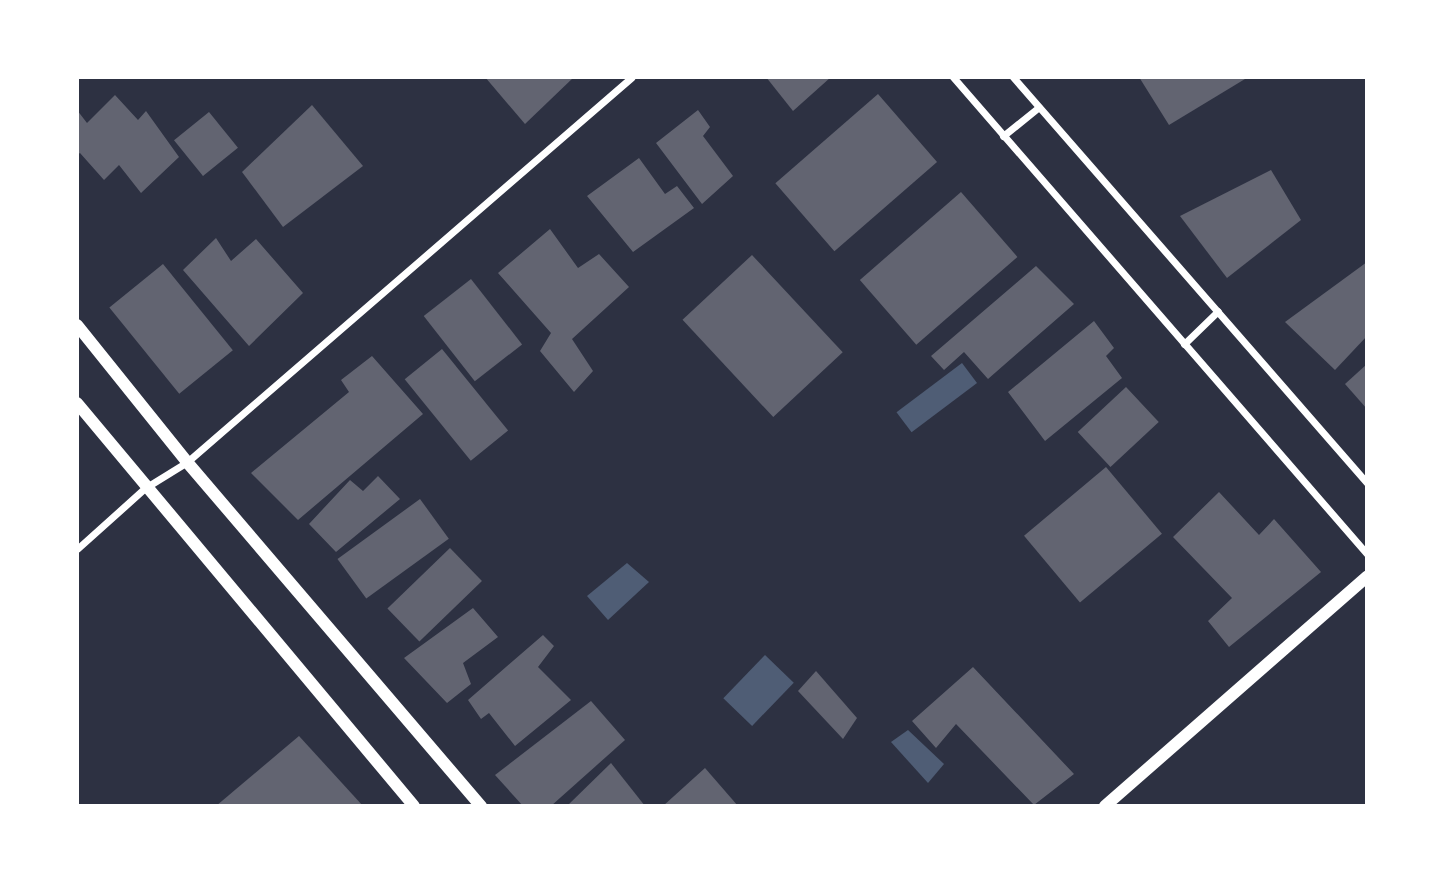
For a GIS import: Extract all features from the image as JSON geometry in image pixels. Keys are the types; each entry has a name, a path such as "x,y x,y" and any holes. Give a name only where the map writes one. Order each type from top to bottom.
{"street":[{"path":"77,549 145,488 187,462 632,77"},
{"path":"953,77 1367,554"},
{"path":"1013,77 1367,483"},
{"path":"1003,136 1039,107"},
{"path":"1184,344 1218,311"},
{"path":"77,325 187,462 475,804"},
{"path":"77,403 145,488 414,806"},
{"path":"1105,806 1367,577"}],"water":[{"path":"962,363 977,383 912,432 897,412"},
{"path":"627,563 649,582 608,620 587,596"},
{"path":"765,655 794,683 752,726 723,698"},
{"path":"908,730 944,764 928,783 891,742"}],"building":[{"path":"485,77 574,77 525,124"},
{"path":"766,77 831,77 793,111"},
{"path":"1139,77 1244,77 1245,79 1169,125"},
{"path":"878,94 937,162 834,251 775,183"},
{"path":"115,95 138,120 146,111 179,157 141,193 119,165 104,180 80,153 77,155 77,110 87,123"},
{"path":"312,105 363,166 283,227 242,172"},
{"path":"698,110 710,127 703,136 733,176 702,204 656,143"},
{"path":"209,112 238,148 203,176 174,140"},
{"path":"639,158 665,194 677,186 694,208 633,252 587,196"},
{"path":"1271,170 1301,220 1227,278 1180,216"},
{"path":"961,192 1017,257 916,345 860,280"},
{"path":"550,229 578,268 599,254 629,287 572,339 593,371 574,392 540,351 551,333 498,273"},
{"path":"216,238 231,261 256,239 303,293 249,346 183,270"},
{"path":"752,255 843,352 773,417 683,320"},
{"path":"1367,262 1367,336 1335,370 1285,322"},
{"path":"163,264 233,350 179,394 109,307"},
{"path":"1036,266 1074,304 988,379 964,352 944,370 931,356"},
{"path":"471,279 522,344 475,381 424,316"},
{"path":"1094,321 1114,348 1106,356 1122,378 1045,441 1008,392"},
{"path":"442,349 508,431 471,461 405,379"},
{"path":"372,356 423,414 298,520 251,473 349,392 341,380"},
{"path":"1367,364 1367,409 1345,384"},
{"path":"1126,387 1159,422 1110,467 1078,432"},
{"path":"1106,467 1162,534 1080,602 1024,536"},
{"path":"378,476 400,499 336,552 309,524 350,480 363,491"},
{"path":"1219,492 1259,535 1274,519 1321,572 1229,647 1208,621 1232,598 1173,537"},
{"path":"420,499 449,539 366,599 337,559"},
{"path":"450,548 482,581 419,642 387,608"},
{"path":"473,608 498,637 463,663 471,684 447,703 404,658"},
{"path":"543,635 554,646 538,667 571,700 515,746 489,713 481,719 468,700"},
{"path":"973,667 1074,774 1034,805 956,724 936,748 912,721"},
{"path":"816,671 857,718 843,739 798,691"},
{"path":"591,701 625,740 551,806 523,806 495,775"},
{"path":"299,736 363,806 216,806"},
{"path":"611,763 645,806 567,806"},
{"path":"705,768 738,806 663,806"}]}
